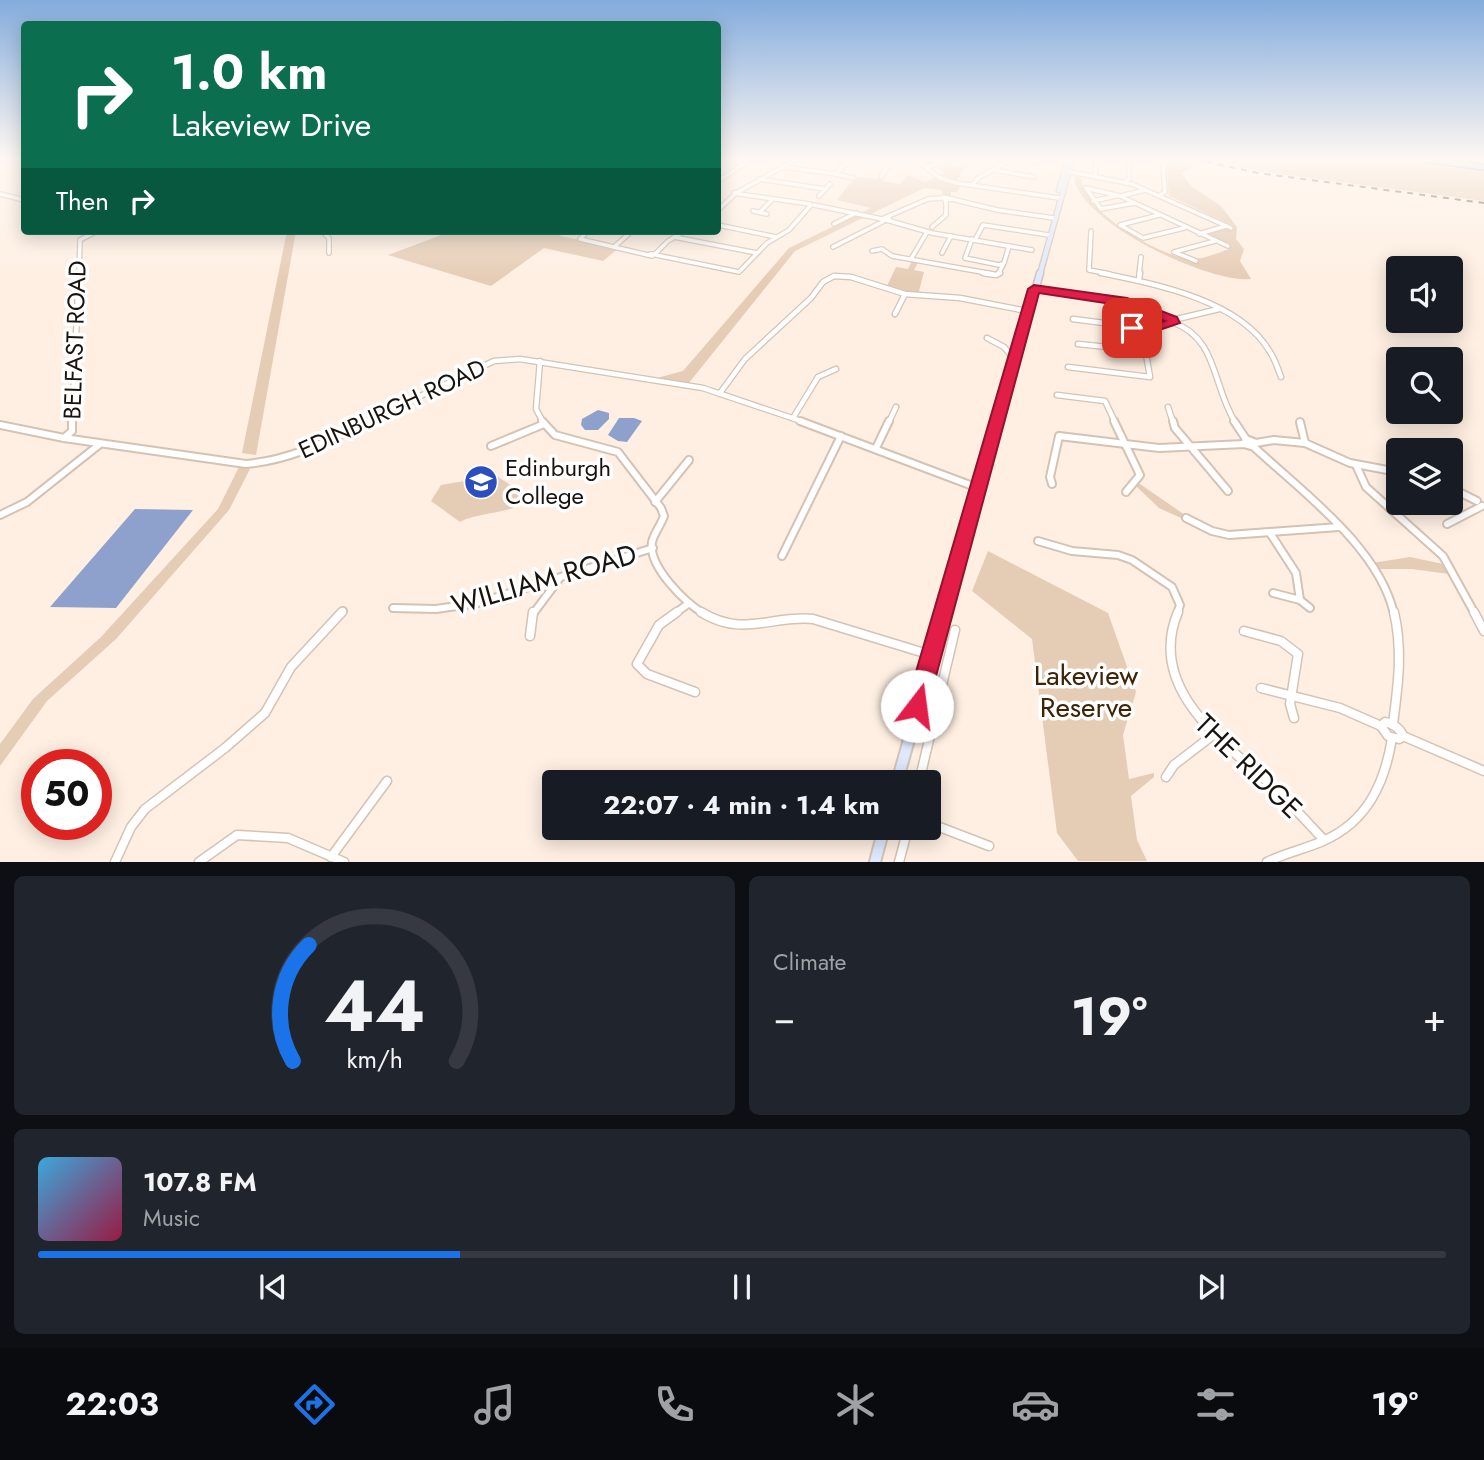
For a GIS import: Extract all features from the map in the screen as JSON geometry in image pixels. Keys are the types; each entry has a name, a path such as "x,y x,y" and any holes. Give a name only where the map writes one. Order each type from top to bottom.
{"main road":[{"path":"900,770 1059,199"},
{"path":"875,862 881,840"}],"street":[{"path":"760,212 772,199"},
{"path":"774,199 886,220 927,232 1032,250"},
{"path":"833,247 923,201 944,199"},
{"path":"933,227 946,215 947,199"},
{"path":"948,199 1054,218"},
{"path":"1093,201 1102,199"},
{"path":"1126,199 1228,246"},
{"path":"1165,199 1227,228 1199,234"},
{"path":"1093,201 1103,209 1134,203"},
{"path":"580,239 736,272 742,271 757,253 789,230 812,205"},
{"path":"753,211 767,214"},
{"path":"834,224 856,214"},
{"path":"1159,215 1120,225 1143,238 1185,228"},
{"path":"959,268 983,225 1049,235"},
{"path":"721,226 777,237"},
{"path":"1091,231 1089,270 1139,279 1185,293 1219,309 1259,338 1273,355 1281,377"},
{"path":"911,259 927,232"},
{"name":"BELFAST ROAD","path":"64,438 72,430 74,337 82,239 90,235"},
{"path":"326,235 329,238 329,253"},
{"path":"580,239 584,235"},
{"path":"614,247 628,235"},
{"path":"654,254 678,235"},
{"path":"942,253 951,236"},
{"path":"674,237 757,253"},
{"path":"1196,261 1174,251 1215,241"},
{"path":"885,253 998,275 1009,246"},
{"path":"965,257 1003,265"},
{"path":"1139,279 1140,257"},
{"path":"1039,276 1040,284 1049,291"},
{"path":"720,393 745,359 811,298 827,278 851,277 905,295 960,298 1027,311"},
{"path":"1034,289 1127,302 1182,323 1205,345 1225,406 1245,442"},
{"path":"895,314 905,295"},
{"path":"1182,323 1219,309"},
{"path":"1073,319 1127,326 1142,332 1173,321"},
{"path":"1068,366 1150,377 1142,332"},
{"path":"987,338 1004,347 1014,359"},
{"path":"1078,344 1146,351"},
{"name":"EDINBURGH ROAD","path":"0,425 100,444 263,464 302,453 494,362 509,359 540,361 678,383 720,393 876,448 978,488"},
{"path":"540,361 536,409 544,424 555,435 618,452 664,516 655,534 653,548 673,589 688,604 708,617 746,627 804,617 931,655"},
{"path":"793,418 818,377 836,369"},
{"path":"1057,395 1105,401 1140,475 1126,492"},
{"path":"876,448 895,407"},
{"path":"1168,407 1175,428 1228,491"},
{"path":"1300,422 1305,443"},
{"path":"491,446 544,424"},
{"path":"782,556 841,436"},
{"path":"1052,484 1059,436 1159,448 1245,442 1255,445 1339,527 1374,570 1396,622 1401,643 1393,724"},
{"path":"1255,445 1274,440 1305,443 1356,465 1386,470"},
{"path":"0,515 27,502 100,444"},
{"path":"655,502 689,460"},
{"path":"1356,465 1366,487 1449,564 1484,631"},
{"path":"1463,494 1482,503"},
{"path":"1447,524 1482,503"},
{"path":"1186,518 1220,533 1270,533 1339,527"},
{"path":"1270,533 1295,572 1300,600"},
{"name":"THE RIDGE","path":"1038,541 1072,551 1118,555 1146,568 1172,587 1180,605 1170,627 1173,668 1187,703 1213,735 1270,784 1324,840"},
{"name":"WILLIAM ROAD","path":"393,608 417,612 465,607 595,569 653,548"},
{"path":"530,636 533,610 561,577"},
{"path":"1273,593 1300,600 1310,608"},
{"path":"688,604 659,625 637,664 647,674 695,692"},
{"path":"115,862 131,827 145,809 225,748 265,713 291,667 342,611"},
{"path":"922,770 955,631"},
{"path":"1244,631 1261,634 1298,653 1290,704 1294,718"},
{"path":"1261,688 1340,708 1381,726 1392,738 1399,739 1403,736"},
{"path":"1381,726 1385,722 1393,724 1403,736 1484,771"},
{"path":"1166,777 1174,765 1213,735"},
{"path":"1267,862 1342,831 1369,808 1379,791 1386,770 1392,738"},
{"path":"331,857 387,781"},
{"path":"941,828 989,846"},
{"path":"199,862 237,835 288,838 344,862"},
{"path":"899,862 905,840"}],"green space":[{"path":"901,199 795,251 688,384 653,379 683,371 789,248 871,208 837,200"},
{"path":"1085,199 1091,199 1107,216 1140,240 1187,259 1229,249 1227,244 1205,235 1234,226 1176,199 1211,199 1221,206 1237,227 1236,239 1244,249 1240,261 1251,279 1207,272 1149,247 1122,231"},
{"path":"286,235 295,235 256,455 242,453"},
{"path":"441,235 561,235 619,248 603,261 544,248 491,286 388,255"},
{"path":"912,261 918,262 914,270 924,272 918,295 886,288 896,267 908,269"},
{"path":"239,467 250,469 229,510 116,639 47,701 0,766 0,744 33,699 101,637 218,509"},
{"path":"489,471 521,492 513,508 460,522 431,501 441,485 476,479"},
{"path":"1137,482 1185,515 1183,519 1159,508 1135,485"},
{"name":"Lakeview Reserve","path":"988,551 1108,613 1136,692 1123,735 1129,779 1154,773 1154,777 1131,796 1137,840 1147,861 1078,861 1057,833 1032,639 972,591"},
{"path":"1410,557 1448,565 1456,575 1412,569 1377,569 1372,563"}],"water":[{"path":"598,410 609,413 609,419 598,430 585,430 581,425 582,419"},
{"path":"619,418 642,421 627,442 618,441 608,435"},
{"path":"135,509 193,510 116,608 50,607"}],"railway":[{"path":"1456,199 1484,203"}],"place":[{"name":"Edinburgh College","path":"481,482"}],"route":[{"path":"917,706 1034,289 1127,302 1173,320 1173,323 1142,332 1132,328"}]}
